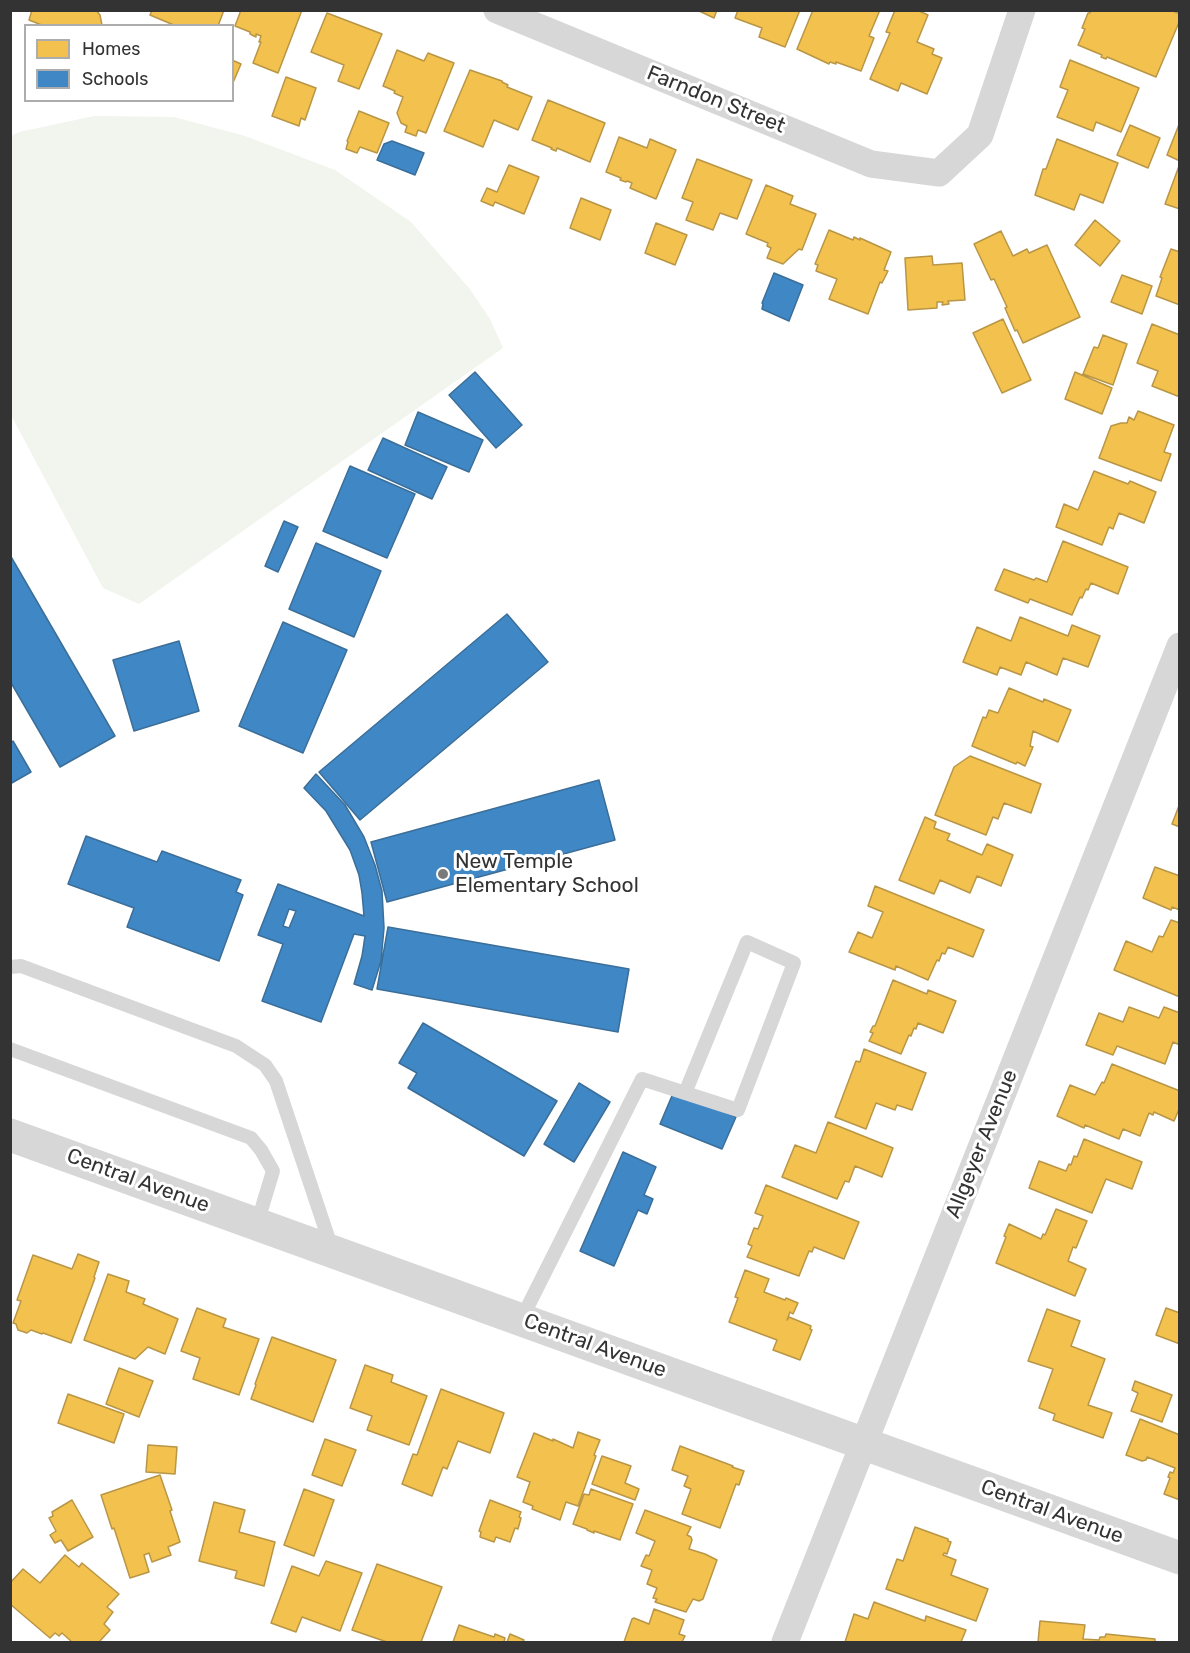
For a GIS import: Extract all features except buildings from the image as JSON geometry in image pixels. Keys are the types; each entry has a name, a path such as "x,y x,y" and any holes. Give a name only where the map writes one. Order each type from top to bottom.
{"street":[{"name":"Farndon Street","path":"497,10 871,164 939,173 980,135 1022,10"},
{"name":"Allgeyer Avenue","path":"785,1642 1179,646"},
{"name":"Central Avenue","path":"10,1135 1179,1558"}],"lane":[{"path":"521,1320 642,1079 685,1093 738,1110 794,963 747,942 685,1093"},
{"path":"10,967 21,966 236,1046 265,1065 276,1081 333,1251"},
{"path":"10,1049 251,1138 273,1170 257,1224"}],"shaded area":[{"path":"94,116 174,117 245,136 335,170 411,222 469,288 490,319 503,348 139,604 103,588 11,415 11,136 19,132"}],"place":[{"name":"New Temple Elementary School","path":"443,874"}]}
